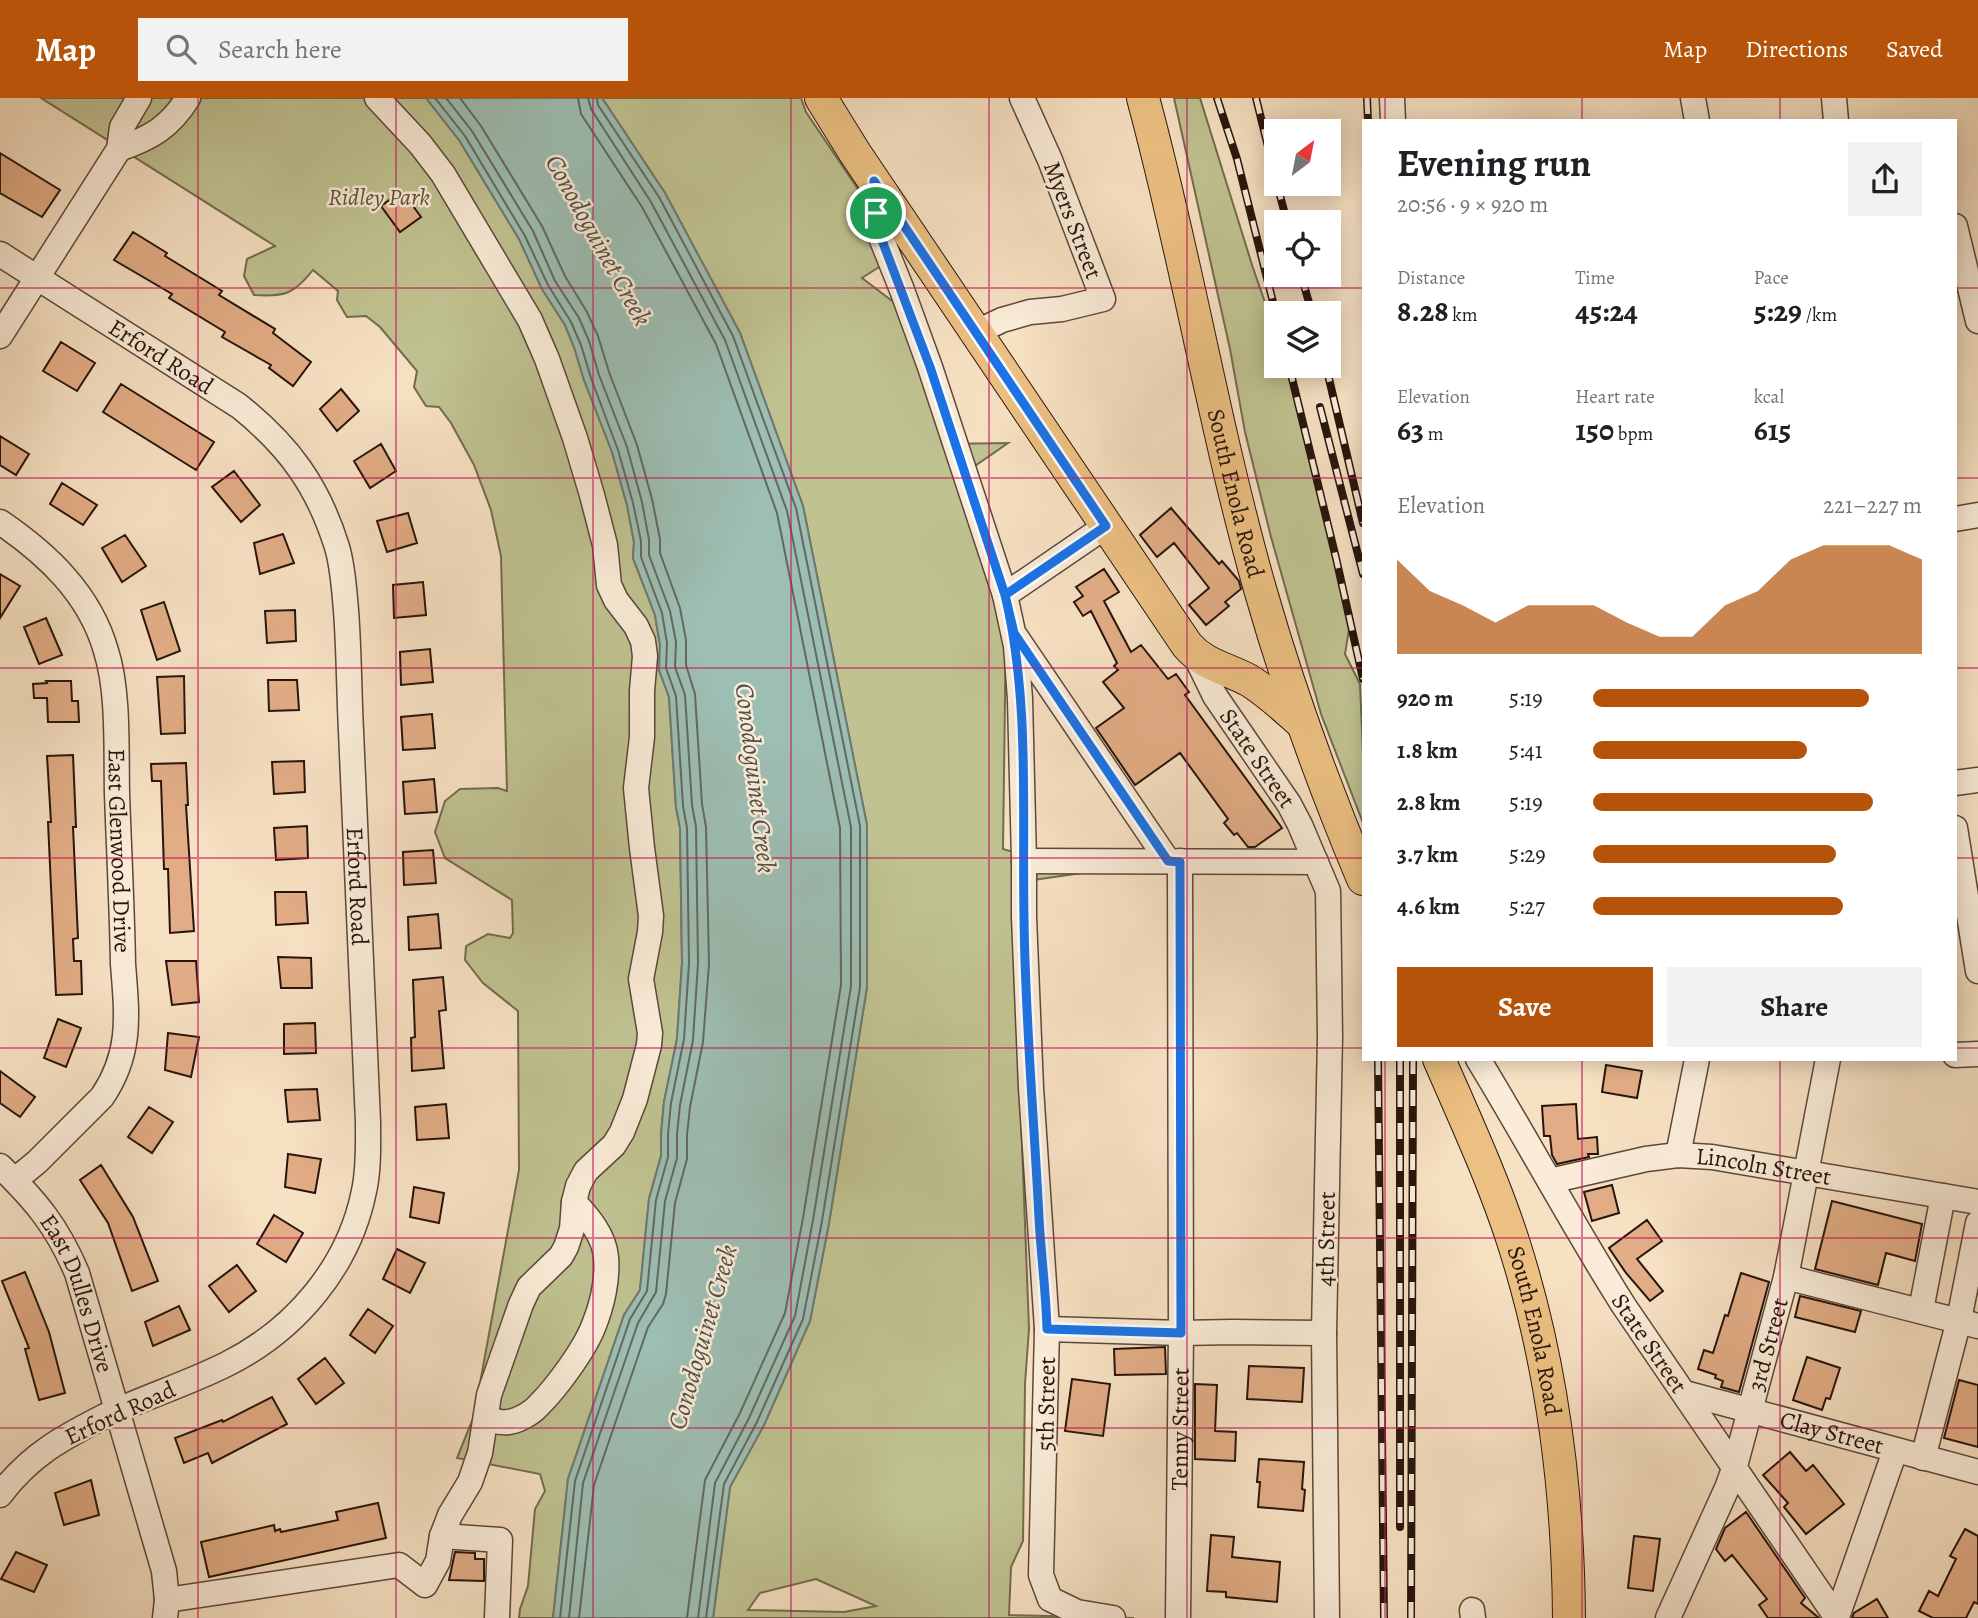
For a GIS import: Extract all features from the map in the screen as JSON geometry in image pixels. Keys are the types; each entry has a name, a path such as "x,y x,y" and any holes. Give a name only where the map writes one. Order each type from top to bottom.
{"main road":[{"name":"State Street","path":"821,98 1106,526 1206,661 1245,679 1269,694 1304,725"},
{"name":"South Enola Road","path":"1143,98 1167,189 1240,514 1260,589 1304,725 1362,877"},
{"name":"State Street","path":"1206,661 1232,666 1282,660"},
{"name":"South Enola Road","path":"1440,1061 1496,1191 1530,1299 1543,1354 1563,1498 1569,1618"}],"street":[{"path":"0,336 119,149 122,127 139,98"},
{"path":"119,149 134,144 169,124 188,98"},
{"path":"166,1609 399,1565 425,1585 438,1561 442,1535 450,1515 480,1453 489,1395 521,1304 529,1287 561,1256 566,1247 572,1229 578,1186 586,1171 614,1144 622,1132 635,1099 649,1045 650,1032 642,979 651,916 636,788 642,737 645,656 643,641 636,625 616,600 610,585 605,545 582,460 547,359 530,320 443,174 421,144 377,98"},
{"name":"Myers Street","path":"977,332 1002,320 1030,312 1062,309 1103,299 1050,160 1022,98"},
{"path":"1392,98 1394,119"},
{"path":"1693,98 1698,119"},
{"path":"1834,98 1836,119"},
{"name":"5th Street","path":"874,181 880,235 930,367 1005,595 1014,633 1020,699 1024,917 1031,1088 1047,1329 1041,1575 1050,1600 1077,1612 1113,1618"},
{"path":"1957,234 1978,321"},
{"name":"Erford Road","path":"0,254 239,406 262,425 296,461 317,497 338,550 349,647 369,1122 366,1177 356,1219 344,1249 325,1282 305,1307 281,1330 256,1348 226,1364 116,1411 41,1452 0,1495"},
{"path":"1957,519 1978,515"},
{"name":"East Glenwood Drive","path":"0,522 44,555 64,575 80,595 106,649 114,711 123,964 127,1006 125,1042 109,1087 93,1106 7,1173"},
{"path":"1005,595 1106,526"},
{"path":"1014,633 1174,861"},
{"name":"State Street","path":"1206,661 1215,696 1289,804 1316,862"},
{"path":"1957,783 1978,780"},
{"path":"1957,840 1978,971"},
{"path":"1024,861 1316,862"},
{"name":"Tenny Street","path":"1174,861 1181,1333 1178,1618"},
{"name":"4th Street","path":"1316,862 1328,891 1329,901 1330,1037 1324,1333 1327,1618"},
{"path":"1957,1055 1978,1054"},
{"name":"State Street","path":"1479,1061 1599,1267 1837,1618"},
{"path":"1678,1154 1697,1061"},
{"name":"3rd Street","path":"1668,1618 1735,1466 1786,1277 1828,1061"},
{"name":"Lincoln Street","path":"1550,1181 1678,1154 1807,1172 1978,1202"},
{"name":"East Dulles Drive","path":"7,1173 40,1207 57,1230 85,1297 164,1571 166,1609"},
{"path":"1922,1310 1943,1196"},
{"path":"486,1416 500,1422 513,1421 538,1407 557,1384 594,1326 607,1276 606,1254 600,1235 574,1202"},
{"path":"1923,1458 1968,1323 1978,1223"},
{"path":"1786,1277 1968,1323"},
{"path":"1047,1329 1324,1333"},
{"name":"Clay Street","path":"1685,1393 1978,1472"},
{"path":"1837,1618 1895,1451"},
{"path":"442,1535 500,1540 497,1618"}],"green space":[{"name":"Ridley Park","path":"41,98 426,98 459,140 519,239 542,289 565,325 612,452 627,505 634,542 633,558 655,615 660,645 659,670 669,697 676,807 680,828 682,963 677,1039 664,1102 661,1156 649,1199 640,1290 624,1315 568,1479 553,1618 519,1618 528,1586 535,1509 545,1491 540,1474 457,1458 474,1416 519,1170 518,1011 483,983 465,960 466,946 488,934 510,938 513,933 512,900 445,858 435,832 445,801 460,789 498,788 507,791 501,556 491,510 474,465 451,423 439,407 426,406 414,387 417,371 380,327 366,316 347,317 337,300 338,291 313,270 288,292 254,295 244,276 247,259 275,246"},
{"path":"602,98 801,98 806,112 901,253 862,278 912,316 942,444 1008,443 962,475 1006,623 1003,849 1082,873 1012,883 1029,1329 1025,1384 1023,1541 1011,1567 1009,1615 1134,1618 713,1618 730,1487 764,1425 810,1321 829,1223 867,987 867,825 803,506 740,333 665,193","holes":["816,1579 876,1606 844,1612 748,1610 760,1593"]},
{"path":"1174,98 1200,98 1264,301 1264,378 1291,378 1300,404 1351,617 1345,654 1360,684 1362,820 1321,714 1271,537 1245,432 1230,349"}],"water":[{"name":"Conodoguinet Creek","path":"426,98 602,98 665,193 740,333 803,506 867,825 867,987 829,1223 810,1321 764,1425 730,1487 713,1618 553,1618 568,1479 624,1315 640,1290 649,1199 661,1156 664,1102 677,1039 682,963 680,828 676,807 669,697 659,670 660,645 655,615 633,558 634,542 627,505 612,452 565,325 542,289 519,239 459,140"}],"building":[{"path":"0,153 60,190 42,217 0,193"},
{"path":"402,191 421,217 400,232 381,206"},
{"path":"133,232 167,253 165,256 222,291 219,295 275,329 273,333 311,362 293,386 269,368 271,365 222,337 225,332 169,298 172,294 114,260"},
{"path":"61,342 95,363 77,391 43,371"},
{"path":"121,384 214,442 196,470 103,412"},
{"path":"341,389 359,411 337,431 320,409"},
{"path":"0,436 29,454 16,475 0,465"},
{"path":"381,444 396,471 370,488 354,461"},
{"path":"234,471 260,505 241,522 212,487"},
{"path":"62,483 97,505 83,525 50,504"},
{"path":"1171,508 1219,564 1222,561 1239,581 1241,589 1225,602 1229,606 1206,625 1189,605 1209,588 1174,543 1157,557 1140,535"},
{"path":"408,513 417,543 387,552 377,521"},
{"path":"283,534 294,563 260,574 254,543"},
{"path":"125,535 146,566 122,582 102,548"},
{"path":"1104,569 1119,592 1104,601 1131,652 1141,645 1168,679 1176,674 1189,692 1185,695 1282,828 1255,847 1248,847 1237,833 1234,835 1224,823 1228,819 1180,753 1135,785 1096,728 1124,708 1103,682 1118,670 1114,666 1117,663 1091,611 1083,616 1074,602 1083,596 1076,587"},
{"path":"0,574 20,586 0,618"},
{"path":"423,582 426,615 394,618 393,585"},
{"path":"164,602 180,651 157,660 141,610"},
{"path":"295,610 296,641 267,643 265,611"},
{"path":"46,618 62,655 39,664 24,627"},
{"path":"430,649 433,682 401,685 400,652"},
{"path":"184,676 185,733 161,734 157,677"},
{"path":"268,680 297,680 299,710 269,711"},
{"path":"46,681 71,681 72,701 78,701 79,722 48,722 47,698 34,698 33,684 47,683"},
{"path":"432,714 435,748 403,750 401,717"},
{"path":"73,755 78,938 73,939 74,961 81,961 82,994 56,995 47,756"},
{"path":"304,761 305,792 274,794 272,762"},
{"path":"186,763 194,931 170,933 168,869 164,869 161,781 152,781 151,764"},
{"path":"434,779 437,812 405,814 403,782"},
{"path":"307,826 308,858 276,860 274,828"},
{"path":"433,850 436,883 404,885 403,852"},
{"path":"275,892 306,892 308,923 276,925"},
{"path":"438,914 441,948 409,950 408,917"},
{"path":"278,957 311,958 312,988 281,988"},
{"path":"166,961 196,961 199,1002 172,1005"},
{"path":"443,977 446,1010 439,1011 444,1068 412,1071 411,1038 415,1037 413,980"},
{"path":"58,1019 81,1028 66,1067 44,1058"},
{"path":"315,1023 316,1053 284,1054 284,1024"},
{"path":"168,1033 199,1037 191,1077 165,1070"},
{"path":"1606,1065 1642,1071 1637,1098 1602,1092"},
{"path":"0,1071 35,1097 20,1117 0,1103"},
{"path":"317,1089 320,1120 288,1122 285,1090"},
{"path":"446,1104 449,1138 417,1140 415,1107"},
{"path":"1576,1104 1578,1139 1597,1137 1598,1154 1588,1154 1589,1157 1557,1164 1552,1155 1550,1136 1544,1136 1542,1106"},
{"path":"149,1107 173,1122 152,1153 128,1137"},
{"path":"288,1154 321,1159 315,1193 285,1187"},
{"path":"101,1165 133,1217 158,1281 132,1291 108,1223 80,1180"},
{"path":"1612,1185 1619,1213 1592,1221 1584,1192"},
{"path":"414,1187 444,1193 439,1223 410,1217"},
{"path":"1832,1201 1922,1224 1915,1261 1886,1253 1878,1285 1815,1269"},
{"path":"274,1215 303,1233 286,1262 257,1244"},
{"path":"1647,1220 1662,1241 1637,1259 1663,1291 1650,1301 1609,1248"},
{"path":"397,1249 425,1263 410,1293 383,1279"},
{"path":"237,1265 256,1291 229,1312 209,1286"},
{"path":"25,1272 49,1332 65,1393 39,1400 25,1349 29,1348 2,1281"},
{"path":"1741,1273 1769,1282 1739,1392 1721,1387 1723,1381 1715,1378 1716,1375 1698,1369 1704,1350 1713,1353"},
{"path":"1800,1296 1861,1311 1855,1332 1795,1317"},
{"path":"179,1306 190,1330 153,1346 145,1322"},
{"path":"368,1309 393,1326 375,1353 350,1335"},
{"path":"1165,1347 1166,1374 1115,1375 1114,1349"},
{"path":"1807,1357 1840,1368 1830,1399 1826,1398 1822,1410 1793,1400"},
{"path":"325,1358 344,1383 316,1404 298,1379"},
{"path":"1249,1366 1304,1368 1302,1402 1247,1399"},
{"path":"1072,1379 1110,1384 1103,1436 1065,1431"},
{"path":"1959,1380 1978,1385 1978,1447 1944,1438"},
{"path":"1195,1384 1217,1385 1215,1431 1236,1432 1235,1461 1195,1459"},
{"path":"272,1397 287,1424 212,1463 208,1453 184,1463 175,1438 222,1420 223,1422"},
{"path":"1790,1452 1806,1471 1813,1465 1844,1504 1806,1534 1784,1507 1788,1503 1763,1475"},
{"path":"1259,1459 1304,1462 1303,1511 1258,1507"},
{"path":"91,1480 99,1515 64,1525 55,1493"},
{"path":"378,1503 386,1538 209,1577 201,1542 274,1525 275,1531 280,1529 281,1532 338,1520 336,1512"},
{"path":"1746,1512 1805,1598 1801,1603 1819,1618 1768,1618 1759,1605 1767,1599 1732,1555 1725,1561 1716,1549 1725,1528"},
{"path":"1965,1529 1978,1536 1978,1604 1974,1602 1966,1618 1933,1618 1919,1611 1929,1591 1938,1596 1956,1559 1950,1556"},
{"path":"1211,1535 1234,1537 1232,1557 1280,1562 1277,1602 1226,1597 1226,1592 1207,1591"},
{"path":"1634,1536 1660,1539 1653,1591 1628,1588"},
{"path":"16,1552 47,1565 34,1592 1,1579"},
{"path":"455,1552 475,1553 475,1559 484,1559 484,1581 449,1580"},
{"path":"1877,1599 1888,1618 1852,1618 1854,1613"}],"railway":[{"path":"1217,98 1237,159 1273,301"},
{"path":"1256,98 1264,130"},
{"path":"1367,98 1368,119"},
{"path":"1280,196 1284,210"},
{"path":"1304,287 1309,301"},
{"path":"1292,378 1362,675"},
{"path":"1329,378 1362,519"},
{"path":"1320,407 1362,570"},
{"path":"1378,1061 1384,1618"},
{"path":"1400,1061 1400,1527"},
{"path":"1411,1618 1413,1061"}],"route":[{"path":"876,213 874,181 1106,526 1005,595 1014,633 1168,861 1180,862 1181,1333 1047,1329 1031,1088 1024,917 1020,699 1016,646 1005,595 930,367 880,235 876,213"}]}
